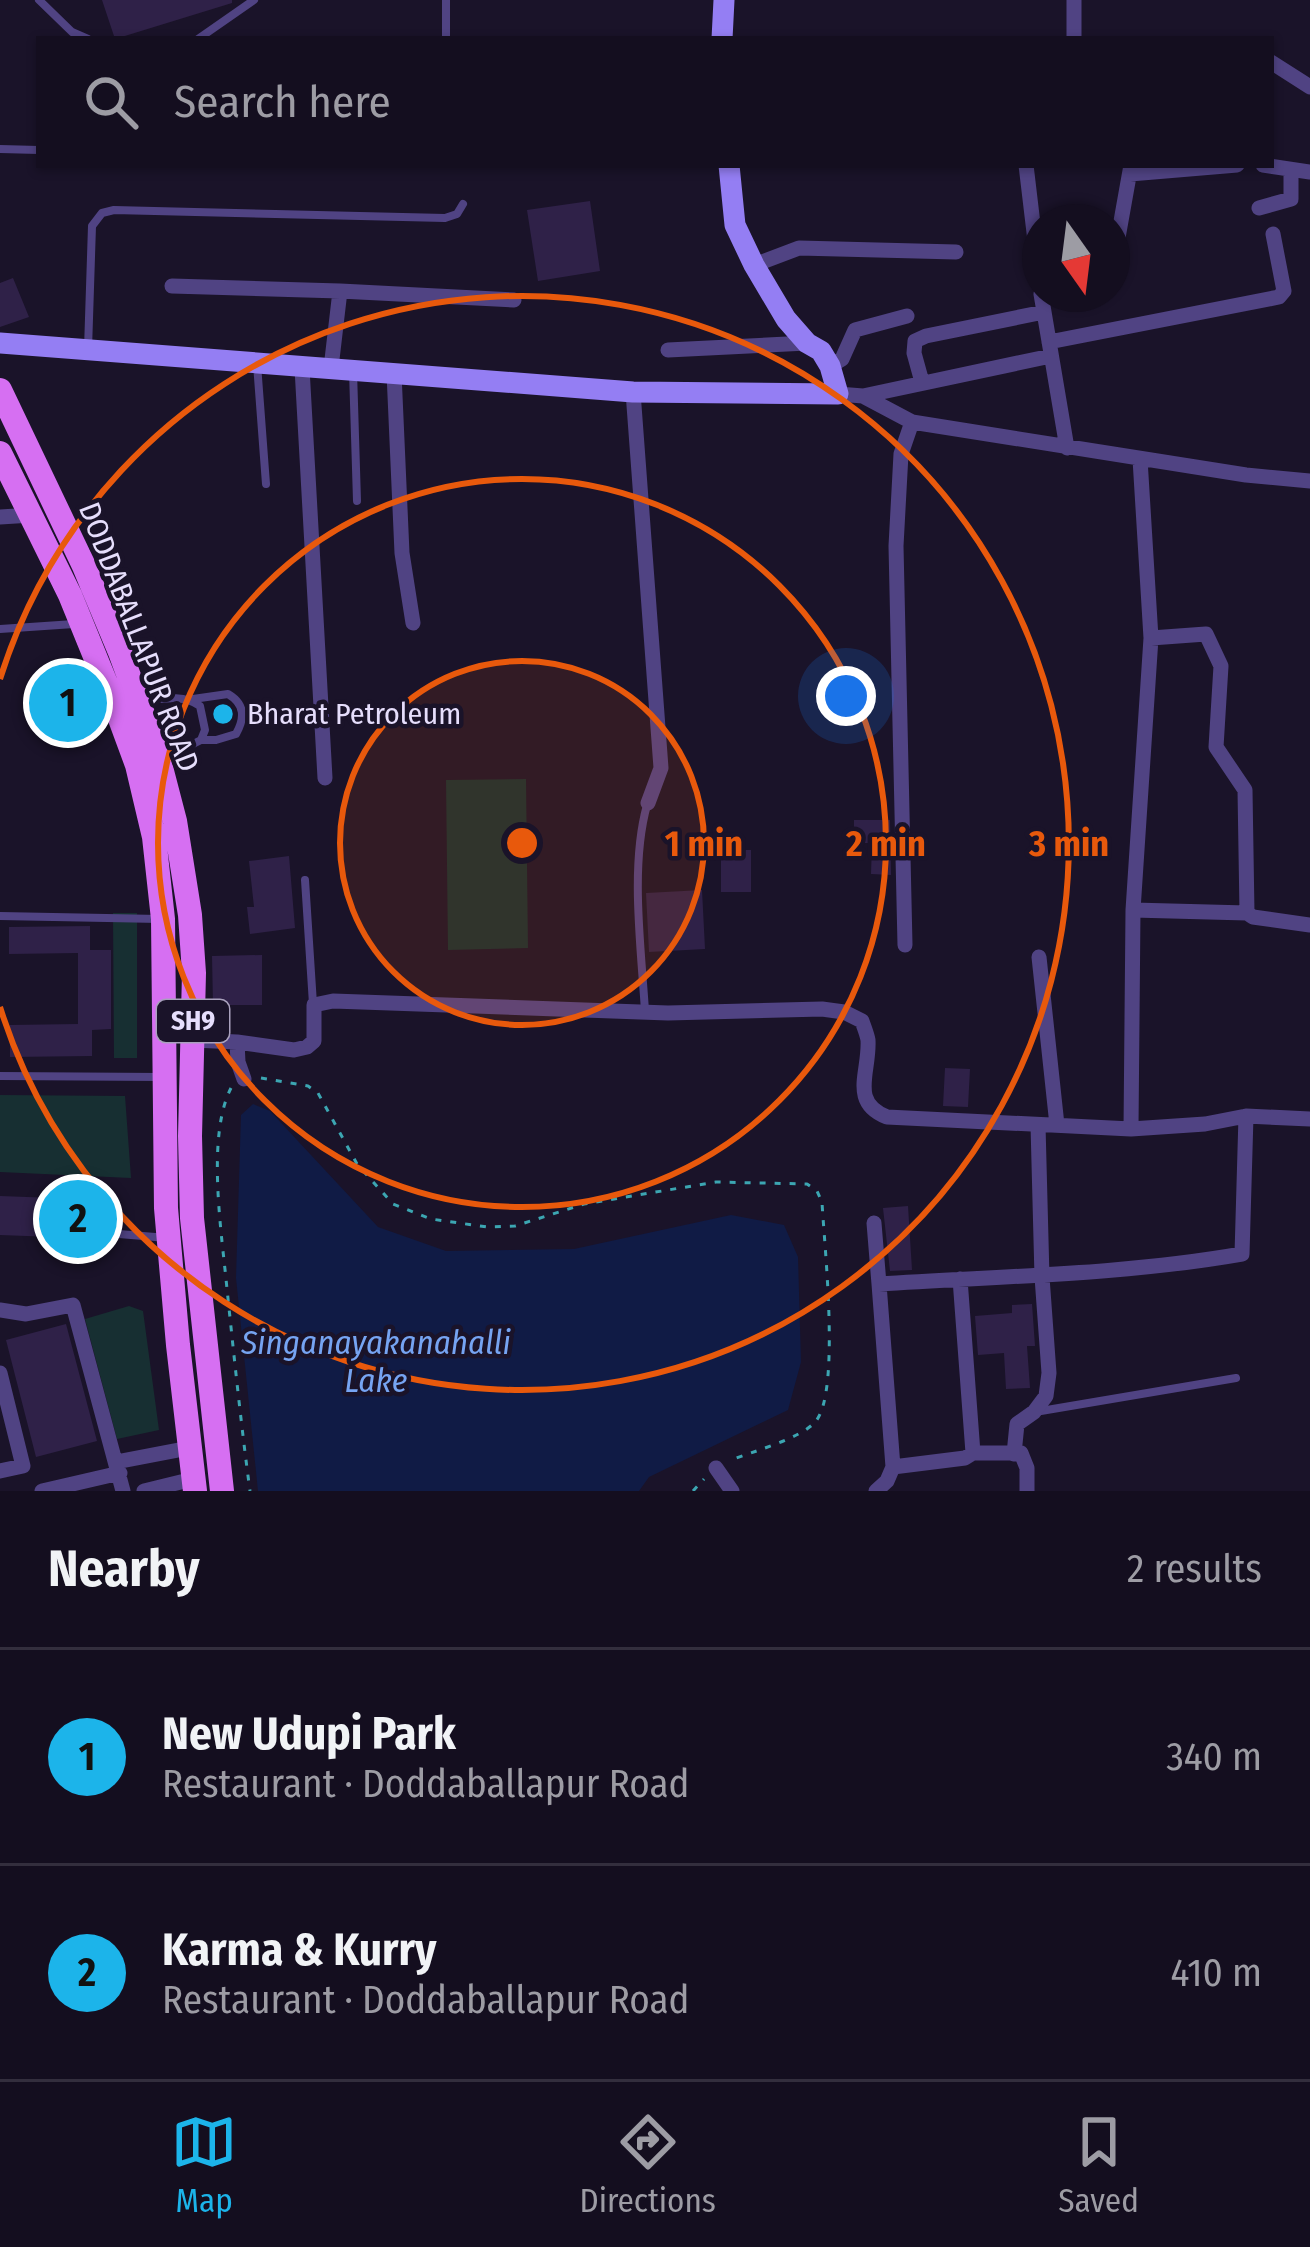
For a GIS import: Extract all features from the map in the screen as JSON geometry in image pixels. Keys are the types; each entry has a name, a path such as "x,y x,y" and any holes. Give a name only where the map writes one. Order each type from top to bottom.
{"main road":[{"name":"DODDABALLAPUR ROAD","path":"0,390 84,566 157,752 176,820 194,973 192,1218 222,1491"},
{"name":"DODDABALLAPUR ROAD","path":"0,453 9,487 32,515 81,624 136,765 154,837 164,919 168,1238 194,1485"}],"street":[{"path":"722,36 724,0"},
{"path":"1074,0 1074,36"},
{"path":"1274,64 1310,87"},
{"path":"1274,167 1310,172"},
{"path":"729,168 735,225 754,265 786,319 821,351 838,394"},
{"path":"1026,168 1031,204"},
{"path":"1124,204 1130,170 1164,168"},
{"path":"1259,208 1291,199 1291,171"},
{"path":"0,343 633,392 863,396 1279,297 1284,291 1283,278 1274,234"},
{"path":"754,265 799,248 956,252"},
{"path":"172,286 514,300"},
{"path":"340,291 342,369"},
{"path":"922,382 915,341 1044,312 1067,448"},
{"path":"830,366 842,358 854,330 907,316"},
{"path":"668,350 807,343"},
{"path":"302,368 326,778"},
{"path":"394,373 403,554 413,623"},
{"path":"633,392 661,768 648,803"},
{"path":"863,396 912,422 1310,481"},
{"path":"905,945 896,546 901,454 912,422"},
{"path":"1132,1129 1133,910 1151,638 1140,459"},
{"path":"0,517 32,515"},
{"path":"1151,638 1206,634 1221,666 1216,747 1245,790 1247,913"},
{"path":"1133,910 1247,913 1310,925"},
{"path":"1039,957 1057,1125"},
{"path":"193,1040 308,1047 314,1041 314,1005 346,1001 645,1012 822,1010 844,1012 862,1021 868,1040 865,1099 871,1111 887,1117 1132,1129 1205,1124 1246,1115 1310,1119"},
{"path":"237,1042 244,1079"},
{"path":"879,1284 1042,1277 1242,1254 1246,1115"},
{"path":"1014,1454 1017,1424 1046,1396 1049,1373 1038,1125"},
{"path":"874,1223 893,1467 876,1491"},
{"path":"960,1279 974,1453"},
{"path":"0,1310 26,1314 73,1305 123,1491"},
{"path":"0,1373 23,1466 0,1471"},
{"path":"42,1491 189,1448"},
{"path":"893,1467 974,1453 1021,1453 1027,1491"},
{"path":"716,1468 732,1491"},
{"path":"144,1491 194,1485"}],"lane":[{"path":"39,0 81,36"},
{"path":"202,36 254,0"},
{"path":"446,0 446,36"},
{"path":"0,148 36,150"},
{"path":"88,349 92,226 102,213 445,218 457,214 464,204"},
{"path":"257,362 266,484"},
{"path":"342,369 357,501"},
{"path":"0,628 81,624"},
{"path":"138,702 228,694 243,713 236,734 157,752"},
{"path":"191,700 200,706 205,730 201,740"},
{"path":"645,1012 640,830 648,803"},
{"path":"305,880 314,1005"},
{"path":"0,916 164,919"},
{"path":"0,1076 164,1077"},
{"path":"119,1234 168,1238"},
{"path":"1034,1412 1236,1378"}],"path":[{"path":"250,1491 218,1167 227,1094 233,1084 255,1077 308,1086 318,1093 357,1164 393,1204 431,1220 515,1226 584,1204 716,1182 807,1184 817,1191 822,1202 830,1365 822,1411 803,1431 716,1468 693,1491"}],"green space":[{"path":"526,779 528,948 448,950 446,780"},
{"path":"113,913 137,913 137,1058 114,1058"},
{"path":"0,1095 125,1096 131,1178 0,1172"},
{"path":"129,1306 143,1311 159,1430 117,1439 85,1319"}],"water":[{"name":"Singanayakanahalli Lake","path":"253,1104 270,1111 378,1227 446,1251 574,1249 731,1215 784,1225 798,1257 801,1362 788,1410 649,1477 639,1491 258,1491 236,1278 241,1115"}],"building":[{"path":"102,0 232,0 125,36 114,36"},
{"path":"590,201 600,271 538,281 527,210"},
{"path":"13,278 29,317 0,327 0,283"},
{"path":"854,820 890,820 891,875 871,874 872,843 854,843"},
{"path":"721,850 751,850 751,892 721,892"},
{"path":"289,856 295,928 250,934 247,907 254,907 249,861"},
{"path":"702,890 705,949 649,952 646,893"},
{"path":"90,926 90,950 111,950 111,1029 92,1030 92,1056 10,1057 10,1025 78,1024 78,953 9,954 9,927"},
{"path":"262,955 262,1005 213,1005 212,956"},
{"path":"945,1068 970,1069 968,1107 943,1106"},
{"path":"0,1196 108,1200 106,1239 0,1235"},
{"path":"908,1206 912,1270 890,1271 883,1208"},
{"path":"1032,1304 1035,1346 1027,1346 1030,1388 1006,1389 1004,1353 978,1355 975,1316 1012,1313 1012,1305"},
{"path":"66,1324 97,1441 36,1457 6,1340"}],"place":[{"name":"New Udupi Park","path":"68,703"},
{"name":"Bharat Petroleum","path":"223,714"},
{"name":"Karma & Kurry","path":"78,1219"}]}
